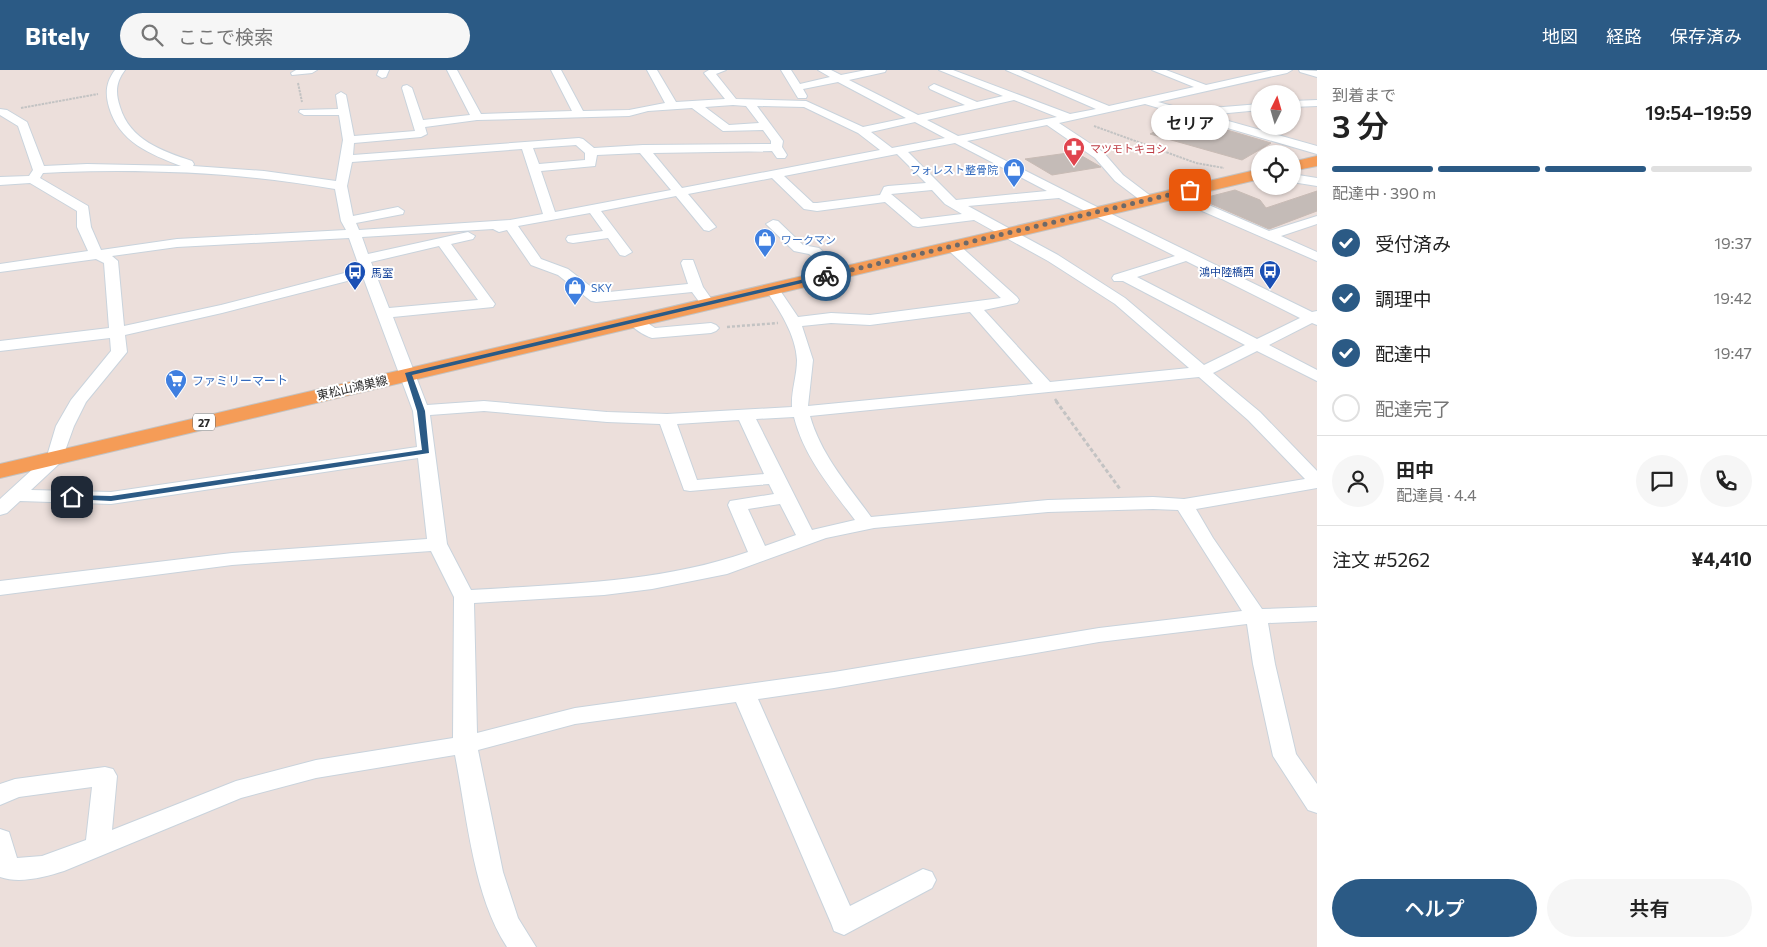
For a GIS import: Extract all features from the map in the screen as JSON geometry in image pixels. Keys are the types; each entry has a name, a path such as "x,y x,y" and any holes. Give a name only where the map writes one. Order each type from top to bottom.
{"main road":[{"path":"1301,165 1317,161"},
{"name":"東松山鴻巣線","path":"0,471 1251,176"}],"street":[{"path":"120,70 112,81 111,92 116,117 132,138 156,153 204,169"},
{"path":"296,73 312,70"},
{"path":"452,70 477,117"},
{"path":"556,70 580,115"},
{"path":"652,70 672,106"},
{"path":"721,70 709,72 733,102"},
{"path":"786,70 798,87 806,104"},
{"path":"823,70 1060,194 1315,317"},
{"path":"798,87 882,70"},
{"path":"944,70 1071,117"},
{"path":"1011,70 1109,110"},
{"path":"1157,70 1206,88"},
{"path":"0,346 118,332 222,309 442,242 510,224 1109,110 1287,70"},
{"path":"1304,70 1317,74"},
{"path":"934,86 977,106"},
{"path":"349,140 421,134 407,88"},
{"path":"340,95 349,140 341,186 348,221 385,313 421,411 437,544 464,597 465,744 490,872 506,923 522,947"},
{"path":"862,131 1015,97"},
{"path":"419,124 477,117 629,113 647,108 694,104 733,102 806,104 862,131 894,150 936,186 949,201 1053,258 1120,300 1254,416 1317,482"},
{"path":"748,102 776,141 776,147 788,171"},
{"path":"1146,102 1317,150"},
{"path":"1301,104 1317,103"},
{"path":"694,104 727,129 766,126"},
{"path":"1194,116 1211,111 1251,108"},
{"path":"0,509 54,458 65,426 79,400 96,382 119,352 111,261 96,253 84,227 83,209 45,188 36,174 23,124 2,112"},
{"path":"304,112 344,112"},
{"path":"1048,121 1099,155 1119,178 1148,200"},
{"path":"347,160 580,142 591,152 592,163 535,168"},
{"path":"527,146 550,216"},
{"path":"591,152 674,148 693,150 776,147"},
{"path":"643,149 709,227"},
{"path":"0,181 77,167 204,169 309,180 341,186"},
{"path":"774,173 809,206 817,207 888,198"},
{"path":"1301,179 1317,182"},
{"path":"936,186 888,190 885,194 918,223 974,216"},
{"path":"954,204 1060,194"},
{"path":"1174,194 1317,257"},
{"path":"593,208 619,243"},
{"path":"348,221 398,211"},
{"path":"1268,236 1317,220"},
{"path":"0,268 177,243 510,224"},
{"path":"510,224 536,262 563,272 596,298 696,287"},
{"path":"773,224 799,248 814,251 838,273"},
{"path":"573,239 619,243"},
{"path":"385,313 488,304 442,242"},
{"path":"586,250 619,243"},
{"path":"793,322 831,318 870,320 974,307 1012,300 953,247"},
{"path":"1096,284 1186,256"},
{"path":"688,264 696,287 708,304"},
{"path":"1124,276 1317,376"},
{"path":"772,288 777,293 793,322 805,358 800,412 814,449 867,524"},
{"path":"974,307 1045,387"},
{"path":"421,411 484,406 607,417 667,419 800,412 1202,372 1315,317"},
{"path":"635,321 652,333 711,328"},
{"path":"745,415 775,478 808,538"},
{"path":"667,419 690,486 775,478"},
{"path":"15,495 111,498 426,451"},
{"path":"464,597 604,588 652,582 720,569 821,533 867,524 1048,506 1184,505 1317,482"},
{"path":"759,555 737,505 786,498"},
{"path":"1184,505 1204,539 1256,616 1264,664 1285,756 1317,804"},
{"path":"0,588 232,559 437,544"},
{"path":"0,838 7,869 42,867 64,860 236,790 316,769 465,744 575,716 834,680 1099,635 1256,616 1317,614"},
{"path":"744,693 844,923 923,880"},
{"path":"0,795 14,788 105,776 98,845"}],"path":[{"path":"296,73 304,112"},
{"path":"2,112 111,92"},
{"path":"1071,117 1196,163 1232,169"},
{"path":"711,328 793,322"},
{"path":"1045,387 1130,504"}],"building":[{"path":"1183,117 1271,143 1268,145 1251,145 1251,155 1242,160 1150,134"},
{"path":"1075,152 1101,167 1052,175 1025,159"},
{"path":"1235,190 1260,200 1266,208 1317,191 1317,211 1269,229 1200,199"}],"way so far":[{"path":"826,276 1190,190"}],"place":[{"name":"マツモトキヨシ","path":"1074,167"},
{"name":"フォレスト整骨院","path":"1014,188"},
{"name":"セリア","path":"1190,190"},
{"name":"ワークマン","path":"765,258"},
{"name":"鴻中陸橋西","path":"1270,290"},
{"name":"馬室","path":"355,291"},
{"name":"SKY","path":"575,306"},
{"name":"ファミリーマート","path":"176,399"}],"route":[{"path":"72,497 111,498 426,451 421,411 408,374 826,276"}]}
